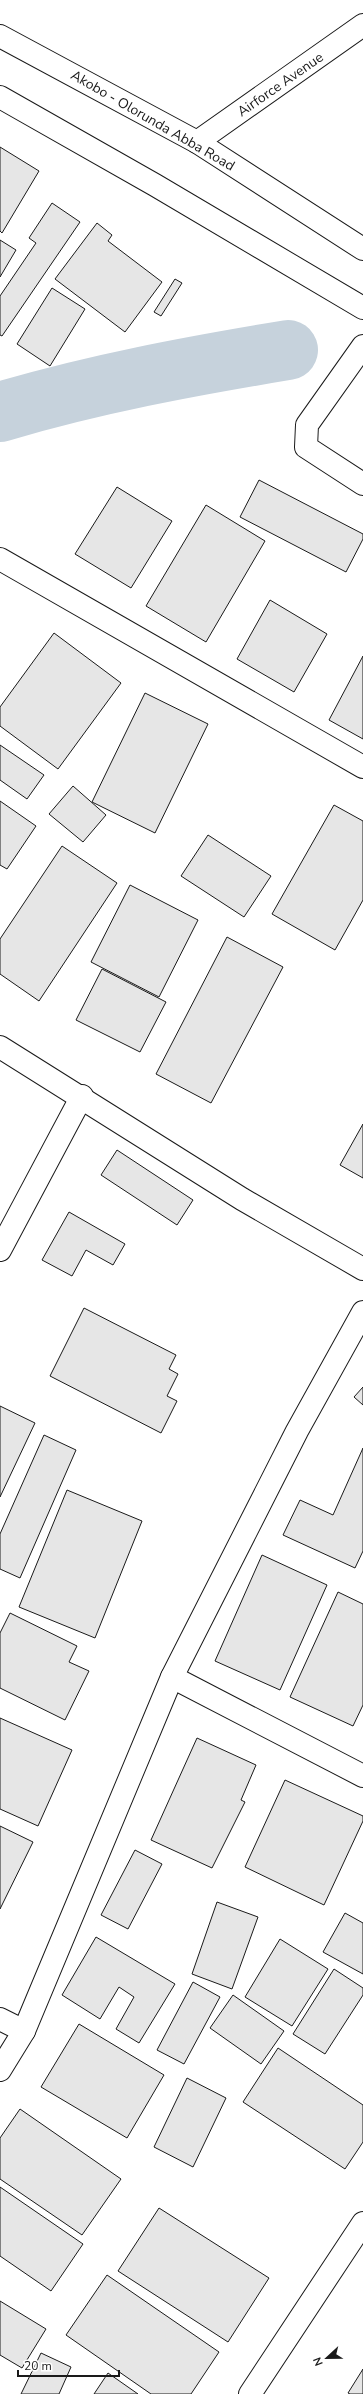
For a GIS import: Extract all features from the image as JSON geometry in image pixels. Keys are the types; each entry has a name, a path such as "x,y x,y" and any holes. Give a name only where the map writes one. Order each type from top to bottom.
{"street":[{"name":"Airforce Avenue","path":"197,142 363,25"},
{"name":"Akobo - Olorunda Abba Road","path":"0,36 197,142 363,249"},
{"path":"0,97 363,308"},
{"path":"363,346 307,424 306,447 363,484"},
{"path":"0,559 363,767"},
{"path":"0,1047 82,1096 242,1199 363,1269"},
{"path":"0,1250 82,1096"},
{"path":"0,2070 24,2031 172,1677 297,1431 363,1312"},
{"path":"172,1677 363,1776"},
{"path":"0,2019 24,2031"},
{"path":"250,2394 363,2223"}],"building":[{"path":"0,147 39,171 2,233 0,231"},
{"path":"52,203 80,222 2,336 0,335 0,296 36,243 29,238"},
{"path":"97,223 112,235 108,241 162,282 125,332 55,279"},
{"path":"0,240 16,250 0,277"},
{"path":"175,279 182,283 161,316 154,312"},
{"path":"52,288 85,309 50,366 17,344"},
{"path":"259,480 363,534 363,539 346,572 240,517"},
{"path":"117,487 172,521 131,588 75,554"},
{"path":"206,505 265,541 206,642 146,606"},
{"path":"270,600 327,634 294,692 237,659"},
{"path":"54,633 121,683 58,769 0,726 0,707"},
{"path":"363,656 363,739 329,720"},
{"path":"145,693 208,724 155,833 92,802"},
{"path":"0,745 44,775 27,799 0,780"},
{"path":"73,786 106,815 83,842 49,814"},
{"path":"0,801 36,826 7,869 0,865"},
{"path":"334,805 363,821 363,900 335,950 272,914"},
{"path":"208,835 271,876 244,917 181,876"},
{"path":"62,846 117,883 39,1001 0,974 0,939"},
{"path":"130,885 198,920 159,997 91,962"},
{"path":"227,937 283,967 211,1103 156,1074"},
{"path":"102,969 166,1002 140,1052 76,1020"},
{"path":"363,1124 363,1178 340,1165"},
{"path":"117,1150 193,1200 177,1225 101,1175"},
{"path":"69,1212 125,1244 113,1265 86,1250 72,1276 42,1260"},
{"path":"84,1308 176,1355 169,1369 178,1374 167,1396 177,1401 161,1433 50,1376"},
{"path":"363,1387 363,1405 354,1397"},
{"path":"0,1406 35,1423 0,1497"},
{"path":"44,1435 76,1450 20,1578 0,1569 0,1534"},
{"path":"363,1448 363,1551 355,1568 283,1535 300,1500 333,1515"},
{"path":"67,1490 142,1521 95,1638 19,1607"},
{"path":"262,1555 327,1585 280,1690 215,1661"},
{"path":"338,1592 363,1604 363,1705 353,1726 290,1697"},
{"path":"10,1613 77,1646 69,1662 89,1671 65,1720 0,1688 0,1633"},
{"path":"0,1718 72,1750 38,1826 0,1809"},
{"path":"197,1738 256,1765 241,1800 245,1802 212,1868 151,1840"},
{"path":"285,1780 363,1816 363,1821 324,1905 245,1867"},
{"path":"0,1826 33,1842 0,1909"},
{"path":"135,1850 162,1864 128,1929 101,1915"},
{"path":"217,1902 258,1917 232,1989 192,1974"},
{"path":"345,1913 363,1923 363,1974 323,1952"},
{"path":"96,1937 175,1984 139,2043 116,2029 134,1997 119,1987 100,2019 62,1995"},
{"path":"280,1939 328,1969 292,2026 245,1997"},
{"path":"334,1969 363,1988 363,1995 325,2054 293,2034"},
{"path":"193,1982 220,1997 184,2064 157,2050"},
{"path":"233,1995 284,2031 261,2064 210,2028"},
{"path":"79,2024 164,2075 127,2138 41,2087"},
{"path":"278,2048 363,2105 363,2142 345,2169 243,2102"},
{"path":"187,2078 226,2098 193,2167 154,2147"},
{"path":"20,2109 121,2179 82,2235 0,2179 0,2138"},
{"path":"0,2187 83,2244 51,2291 0,2256"},
{"path":"159,2208 269,2278 228,2342 118,2271"},
{"path":"107,2275 219,2352 191,2394 151,2394 66,2335"},
{"path":"0,2301 46,2329 22,2368 0,2355"},
{"path":"41,2353 71,2367 59,2394 21,2394"},
{"path":"363,2369 363,2394 348,2393"},
{"path":"108,2373 138,2394 94,2394"}],"waterway":[{"path":"0,412 143,376 288,350"}]}
